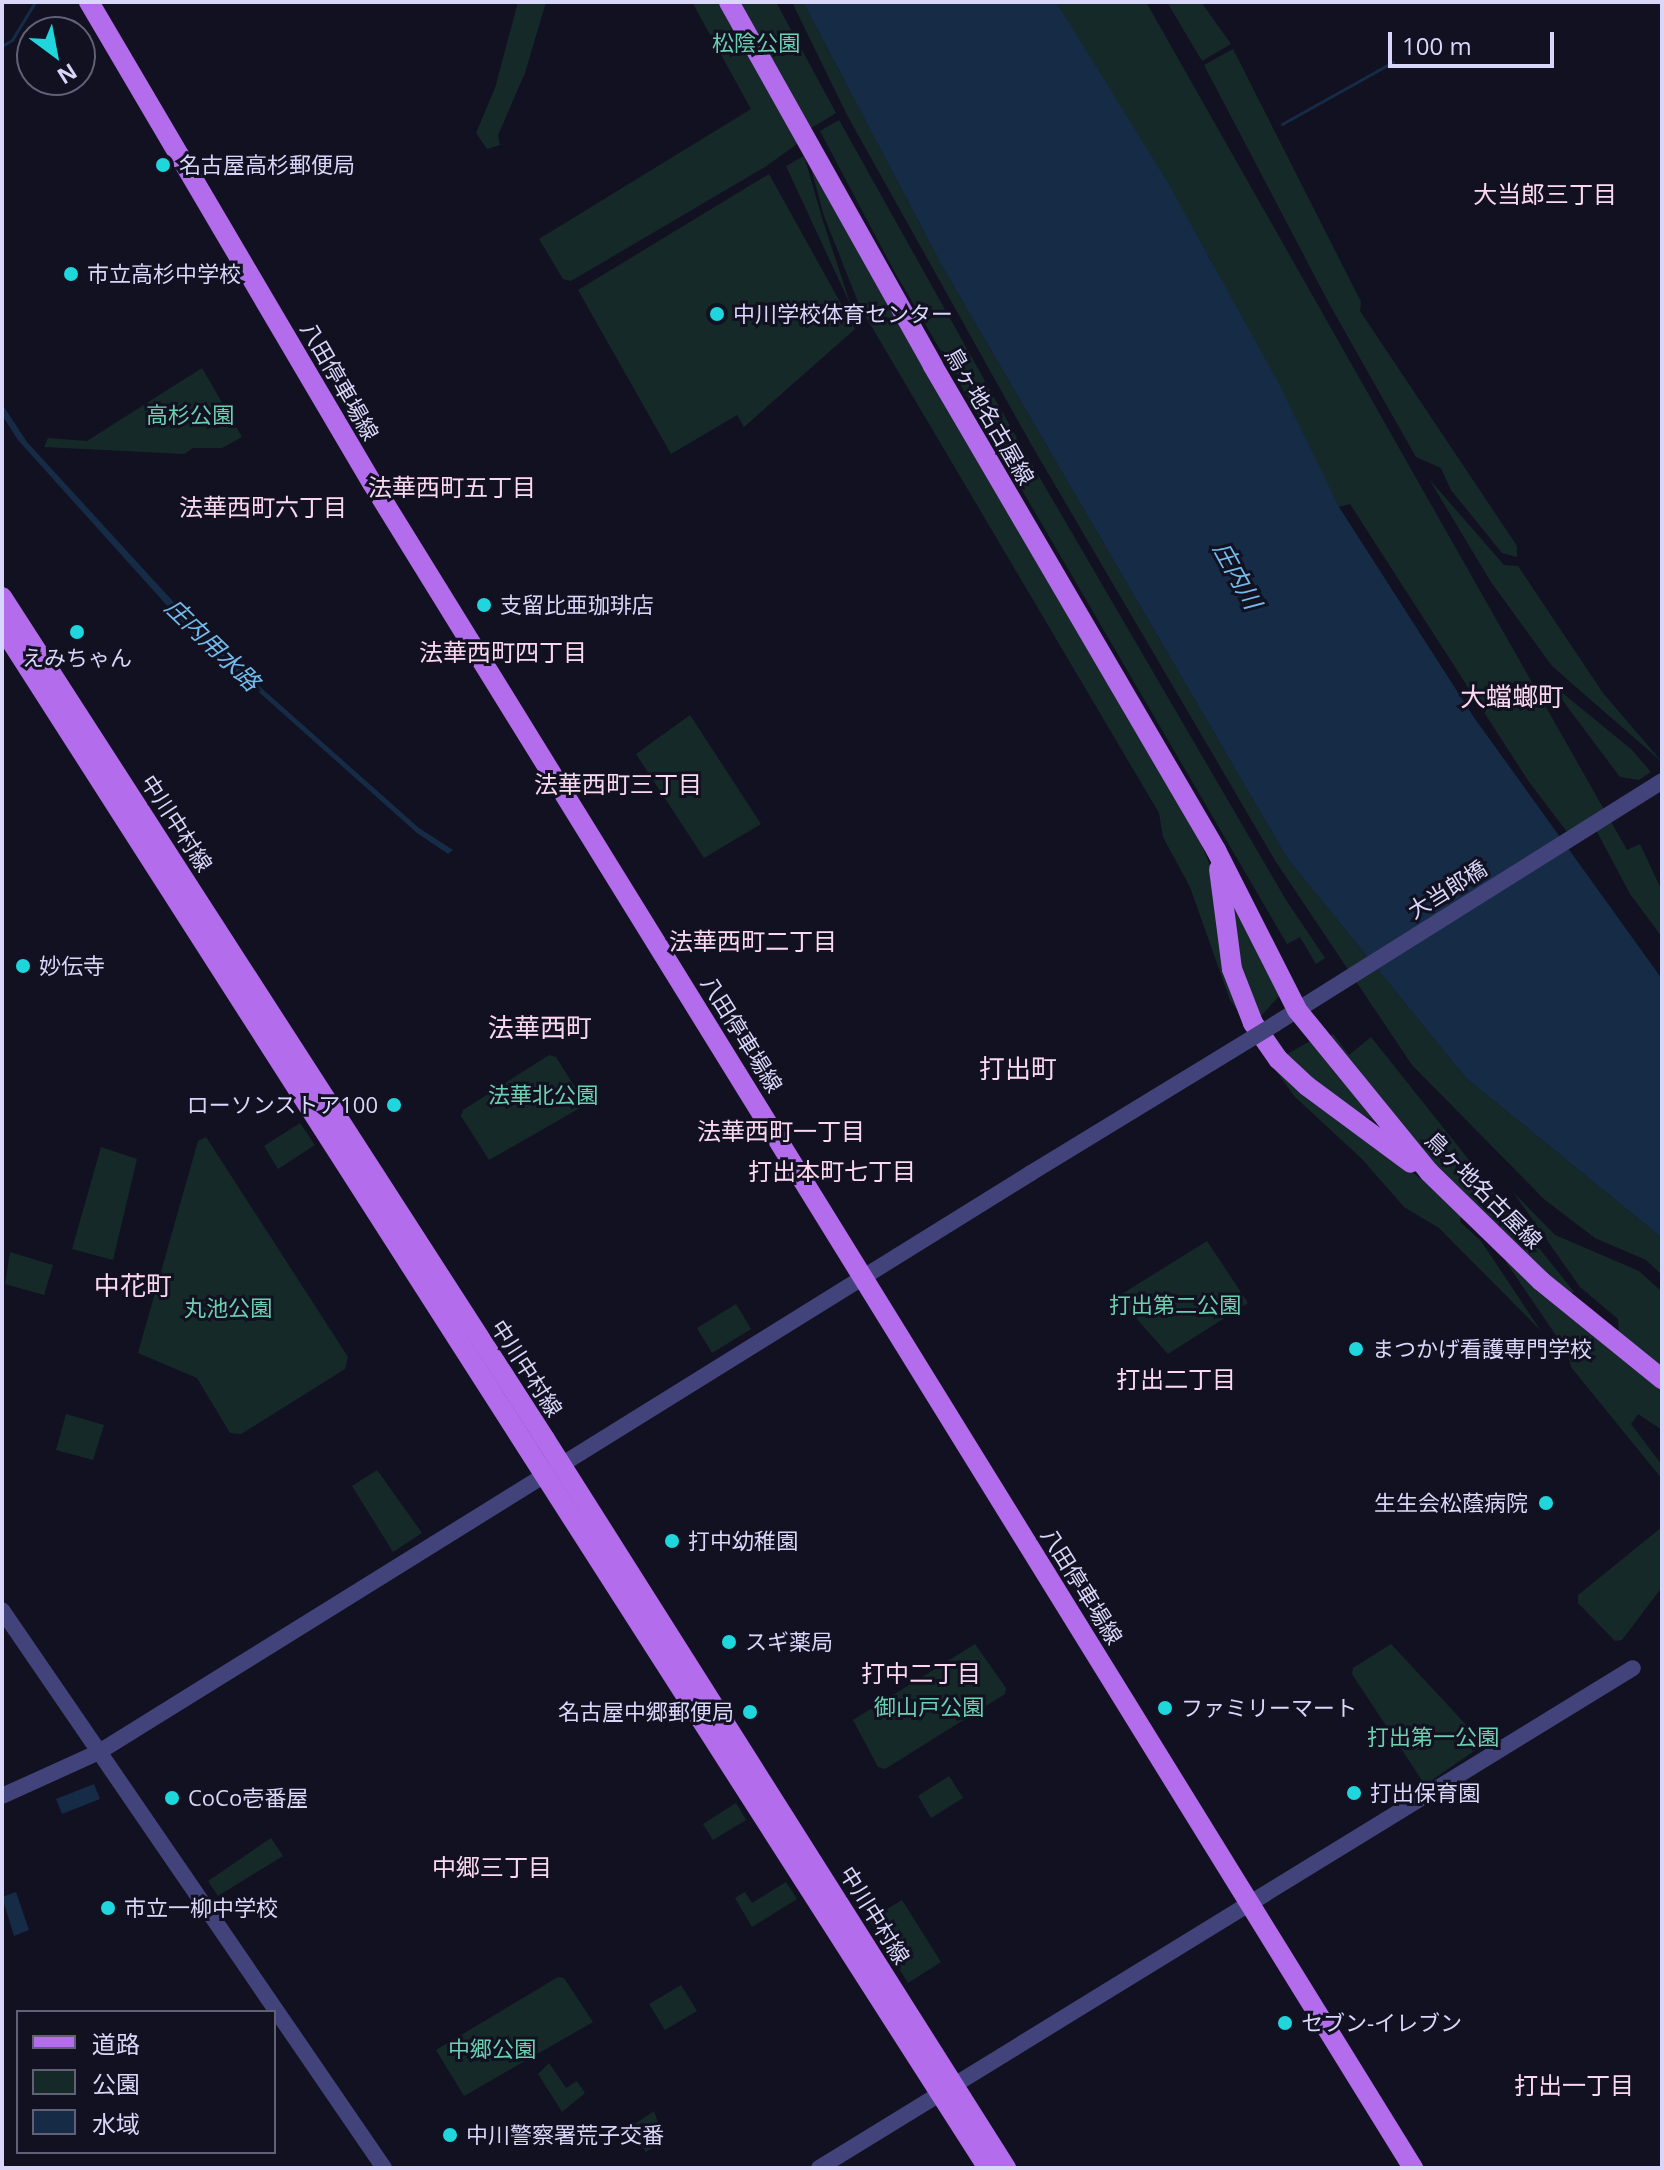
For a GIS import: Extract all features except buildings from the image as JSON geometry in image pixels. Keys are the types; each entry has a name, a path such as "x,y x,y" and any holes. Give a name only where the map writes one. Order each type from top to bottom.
{"main road":[{"name":"八田停車場線","path":"89,2 364,471 1413,2168"},
{"name":"鳥ヶ地名古屋線","path":"729,2 949,393 1216,850 1303,1007 1429,1172 1541,1281 1662,1379"},
{"name":"中川中村線","path":"2,597 947,2089 1006,2168"},
{"name":"中川中村線","path":"2,627 554,1470"},
{"path":"1216,850 1232,969 1261,1035 1278,1059 1307,1086 1429,1172"},
{"name":"中川中村線","path":"947,2089 988,2168"}],"street":[{"name":"大当郎橋","path":"2,1796 99,1752 1303,1007 1662,781"},
{"path":"2,1610 276,2010"},
{"path":"819,2168 1633,1668"},
{"path":"276,2010 384,2168"}],"green space":[{"path":"518,2 546,2 525,73 498,135 500,145 487,149 476,133 495,88"},
{"name":"松陰公園","path":"692,2 776,2 836,113 795,138 797,144 765,167 571,281 563,279 539,239 751,109"},
{"path":"792,2 803,2 942,266 1287,858 1466,1078 1662,1238 1662,1275 1646,1260 1595,1238 1545,1200 1412,1065 1276,862 1031,444 847,115"},
{"path":"1056,2 1146,2 1627,850 1640,844 1662,891 1662,937 1630,894 1595,828 1574,841 1529,782 1350,504 1339,507 1209,257"},
{"path":"1167,2 1201,2 1231,44 1202,61"},
{"path":"1233,49 1361,302 1360,311 1517,546 1517,557 1502,553 1451,490 1441,468 1416,457 1331,307 1204,65"},
{"path":"839,120 1023,449 1286,900 1325,958 1316,964 1300,937 1287,944 893,269 820,131"},
{"path":"804,143 1198,835 1211,868 1245,1021 1230,1000 1190,887 1163,837 1159,813 860,307 824,216"},
{"path":"804,156 823,221 851,306 786,166"},
{"name":"中川学校体育センター","path":"769,174 855,329 744,427 737,415 671,454 578,290"},
{"name":"高杉公園","path":"202,368 242,437 222,448 193,448 184,454 44,447 48,438 87,441"},
{"path":"1429,479 1504,565 1518,566 1603,693 1662,762 1552,666 1491,582"},
{"path":"1548,681 1632,750 1651,772 1639,780 1620,777"},
{"path":"690,715 761,824 704,858 636,754"},
{"path":"1231,897 1282,993 1260,1017 1237,954"},
{"path":"1333,1034 1349,1055 1371,1037 1574,1292 1566,1296 1421,1151 1325,1040"},
{"path":"1312,1040 1378,1123 1334,1099 1284,1056"},
{"name":"法華北公園","path":"549,1055 556,1057 583,1100 580,1108 489,1160 461,1116 463,1110"},
{"path":"1268,1060 1462,1211 1460,1222 1481,1241 1541,1331 1439,1228 1404,1207 1362,1159 1295,1097"},
{"path":"300,1123 315,1145 278,1169 264,1146"},
{"name":"丸池公園","path":"206,1137 348,1357 345,1369 241,1434 230,1433 197,1378 138,1353 198,1141"},
{"path":"101,1147 137,1159 113,1260 72,1249"},
{"path":"1513,1192 1555,1235 1639,1271 1662,1292 1662,1368 1619,1335 1618,1319 1580,1287"},
{"name":"打出第二公園","path":"1207,1241 1248,1303 1168,1354 1117,1297"},
{"path":"10,1252 53,1265 44,1295 5,1284"},
{"path":"1508,1257 1662,1386 1662,1430 1638,1414 1631,1424 1662,1465 1662,1479 1571,1367 1568,1353 1506,1262"},
{"path":"736,1304 751,1329 712,1353 697,1328"},
{"path":"66,1414 104,1425 93,1460 56,1450"},
{"path":"377,1470 422,1533 393,1552 352,1486"},
{"path":"1662,1527 1662,1587 1622,1640 1615,1641 1578,1603 1578,1595"},
{"name":"御山戸公園","path":"975,1644 1006,1688 1005,1694 885,1769 878,1767 853,1720"},
{"name":"打出第一公園","path":"1391,1644 1484,1744 1425,1785 1352,1674 1353,1668"},
{"path":"949,1776 963,1798 931,1818 918,1796"},
{"path":"736,1803 746,1820 713,1840 703,1824"},
{"path":"271,1838 283,1856 218,1896 208,1881"},
{"path":"786,1882 797,1899 752,1927 735,1898 745,1892 752,1903"},
{"path":"902,1900 941,1962 908,1983 869,1920"},
{"name":"中郷公園","path":"558,1977 564,1978 593,2022 464,2096 436,2050"},
{"path":"681,1985 697,2011 665,2030 649,2004"},
{"path":"549,2063 566,2088 577,2081 585,2093 562,2112 538,2074"},
{"path":"654,2111 664,2140 646,2152 629,2128"}],"water":[{"name":"庄内川","path":"803,2 1056,2 1168,183 1279,384 1339,507 1473,716 1662,979 1662,1238 1466,1078 1287,858 942,266"},
{"path":"2,404 27,442 213,645 419,828 453,850 448,854 417,833 189,630 18,440 2,415"},
{"path":"94,1784 100,1799 62,1814 56,1799"},
{"path":"16,1892 29,1930 14,1936 2,1897"}],"waterway":[{"path":"2,46 12,40 35,2"},
{"path":"1282,124 1393,62"}],"place":[{"name":"名古屋高杉郵便局","path":"163,165"},
{"name":"市立高杉中学校","path":"71,274"},
{"name":"中川学校体育センター","path":"717,314"},
{"name":"支留比亜珈琲店","path":"484,605"},
{"name":"えみちゃん","path":"77,632"},
{"name":"妙伝寺","path":"23,966"},
{"name":"ローソンストア100","path":"394,1105"},
{"name":"まつかげ看護専門学校","path":"1356,1349"},
{"name":"生生会松蔭病院","path":"1546,1503"},
{"name":"打中幼稚園","path":"672,1541"},
{"name":"スギ薬局","path":"729,1642"},
{"name":"ファミリーマート","path":"1165,1708"},
{"name":"名古屋中郷郵便局","path":"750,1712"},
{"name":"打出保育園","path":"1354,1793"},
{"name":"CoCo壱番屋","path":"172,1798"},
{"name":"市立一柳中学校","path":"108,1908"},
{"name":"セブン-イレブン","path":"1285,2023"},
{"name":"中川警察署荒子交番","path":"450,2135"}],"district":[{"name":"大当郎三丁目","path":"1545,194"},
{"name":"法華西町五丁目","path":"452,487"},
{"name":"法華西町六丁目","path":"263,507"},
{"name":"法華西町四丁目","path":"503,652"},
{"name":"大蟷螂町","path":"1512,697"},
{"name":"法華西町三丁目","path":"618,784"},
{"name":"法華西町二丁目","path":"753,941"},
{"name":"法華西町","path":"540,1028"},
{"name":"打出町","path":"1018,1069"},
{"name":"法華西町一丁目","path":"781,1131"},
{"name":"打出本町七丁目","path":"832,1171"},
{"name":"中花町","path":"133,1286"},
{"name":"打出二丁目","path":"1176,1379"},
{"name":"打中二丁目","path":"921,1673"},
{"name":"中郷三丁目","path":"492,1867"},
{"name":"打出一丁目","path":"1574,2085"}],"water label":[{"name":"庄内用水路","path":"213,644"}]}
